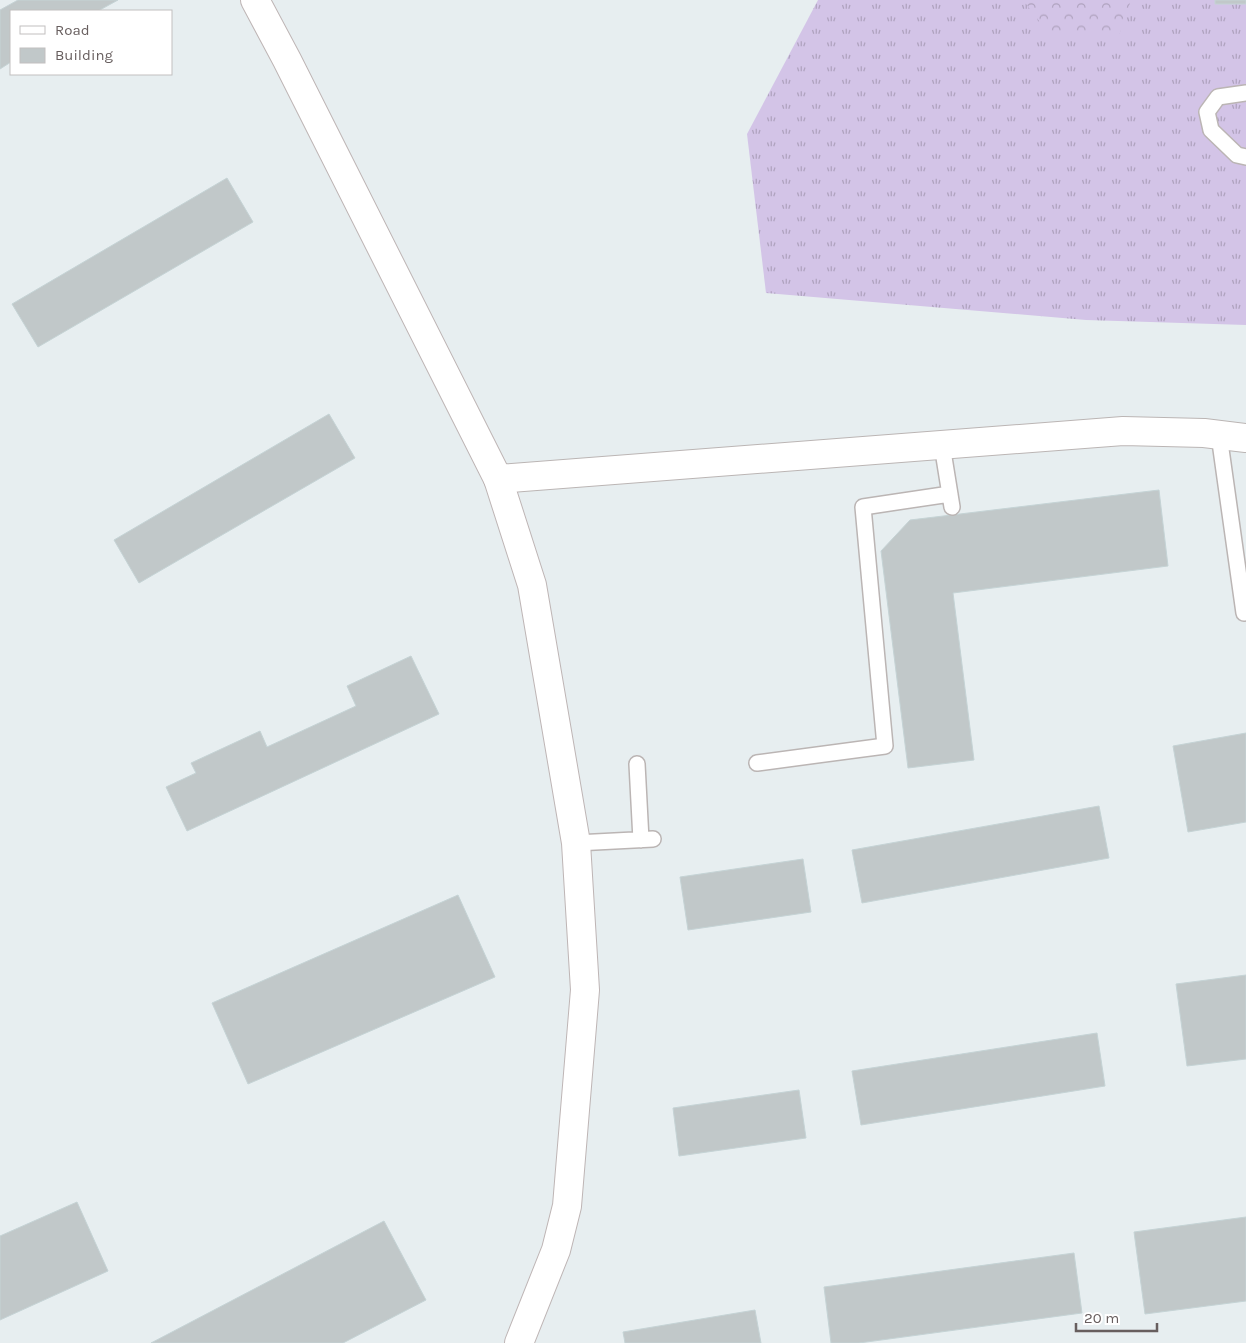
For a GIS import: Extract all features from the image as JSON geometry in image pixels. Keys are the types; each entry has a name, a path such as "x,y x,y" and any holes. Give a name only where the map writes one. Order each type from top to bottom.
{"street":[{"path":"255,0 292,68 498,479 532,585 576,842 585,990 567,1206 556,1250 519,1343"},
{"path":"498,479 1123,431 1204,433 1246,438"}],"lane":[{"path":"1246,93 1218,97 1207,112 1211,130 1237,155 1246,157"},
{"path":"1219,435 1244,613"},
{"path":"757,763 885,746 863,507 951,501 942,445"},
{"path":"576,842 646,840 637,764"}],"green space":[{"path":"818,0 1246,0 1246,325 1086,320 766,293 747,134"},
{"path":"1023,0 1131,0 1119,36 1049,34"}],"building":[{"path":"18,0 118,0 100,10 10,10 10,63 0,69 0,10"},
{"path":"1215,0 1246,0 1246,4 1215,4"},
{"path":"227,178 253,222 38,347 12,304"},
{"path":"329,414 355,458 139,583 114,540"},
{"path":"1159,490 1168,566 953,593 974,760 908,768 881,551 910,520"},
{"path":"411,656 439,714 187,831 166,787 196,773 191,763 260,731 267,747 356,706 347,686"},
{"path":"1246,733 1246,822 1188,832 1173,746"},
{"path":"1099,806 1109,858 862,903 852,850"},
{"path":"803,859 811,912 688,930 680,877"},
{"path":"458,895 495,977 248,1084 212,1003"},
{"path":"1246,975 1246,1059 1187,1066 1176,984"},
{"path":"1097,1033 1105,1086 861,1125 852,1071"},
{"path":"799,1090 806,1138 679,1156 673,1108"},
{"path":"77,1202 108,1271 0,1320 0,1236"},
{"path":"1246,1217 1246,1301 1145,1314 1134,1232"},
{"path":"384,1221 426,1300 343,1343 151,1343"},
{"path":"1074,1253 1082,1313 859,1343 831,1343 824,1287"},
{"path":"755,1310 761,1343 625,1343 623,1332"}]}
